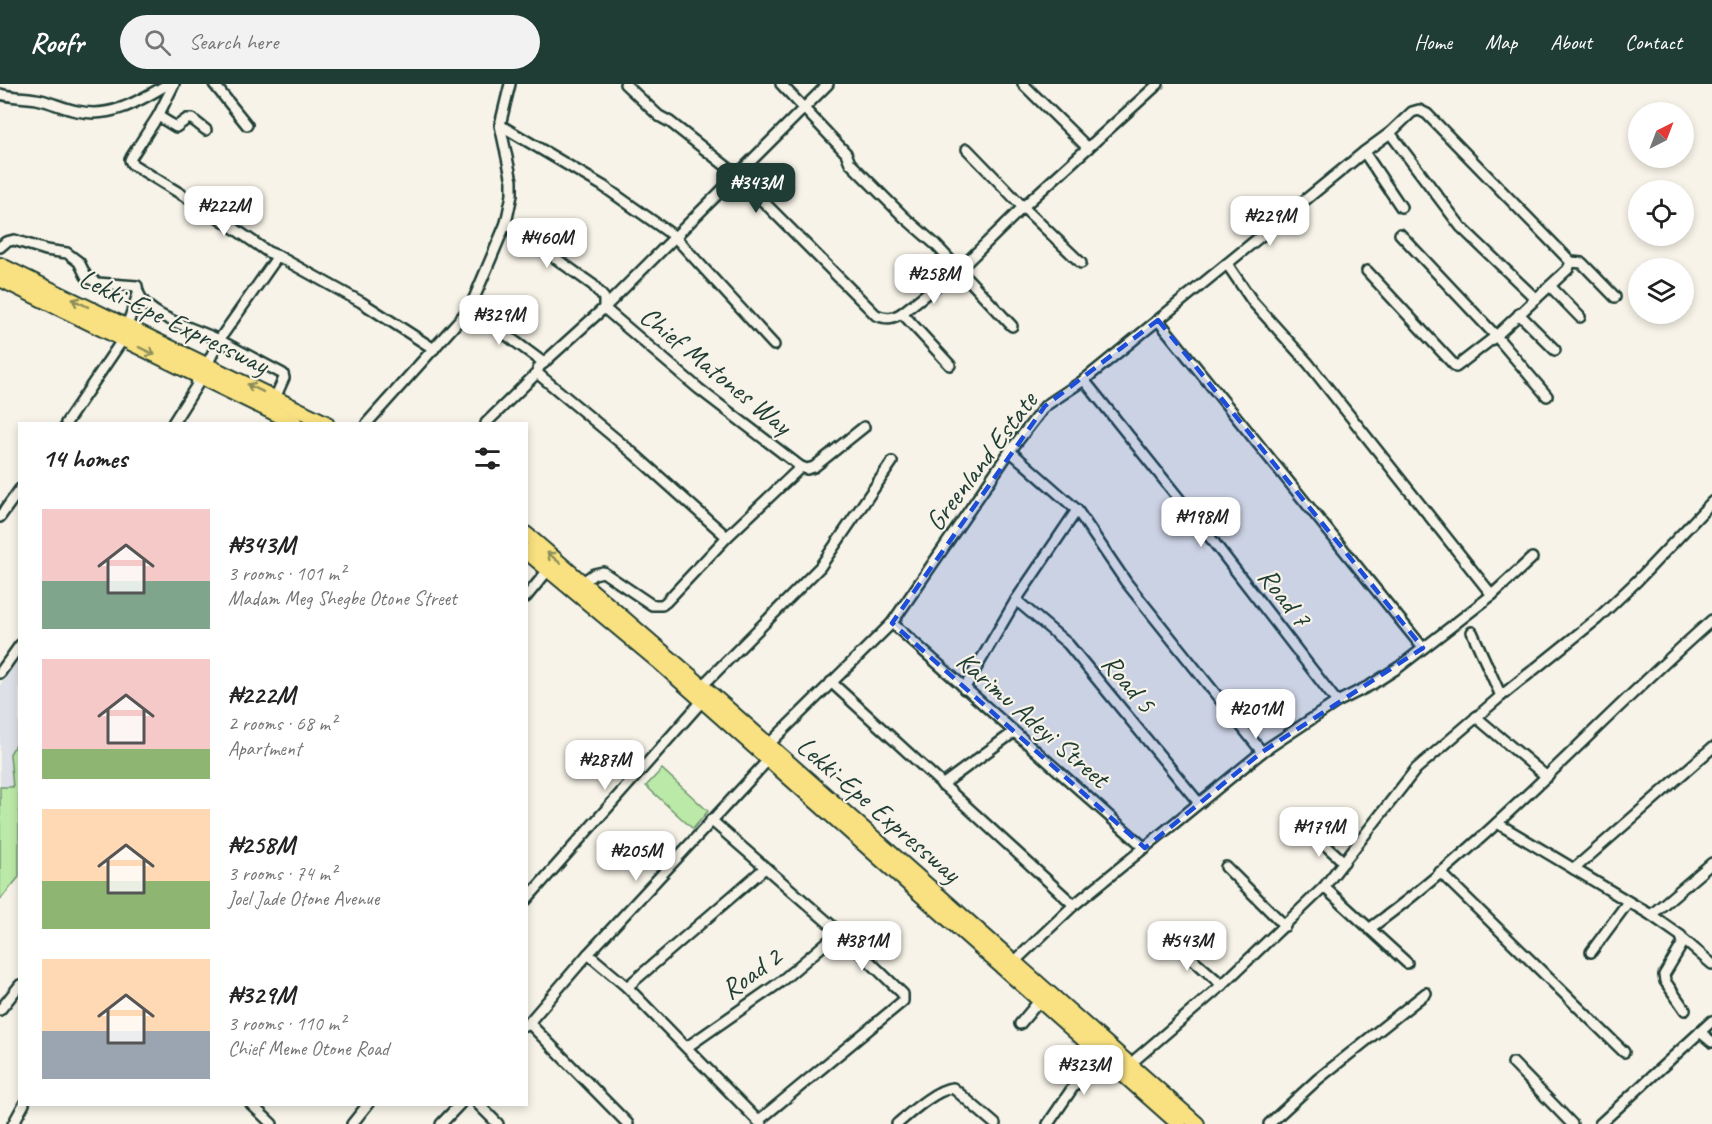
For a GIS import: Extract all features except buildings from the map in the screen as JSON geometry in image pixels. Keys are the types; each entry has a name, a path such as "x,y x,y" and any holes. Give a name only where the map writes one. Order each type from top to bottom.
{"highway":[{"name":"Lekki-Epe Expressway","path":"0,265 125,333 196,375 293,422"},
{"name":"Lekki-Epe Expressway","path":"0,279 125,333 207,365 325,422"},
{"name":"Lekki-Epe Expressway","path":"528,536 583,582 1097,1052 1179,1124"},
{"name":"Lekki-Epe Expressway","path":"528,553 703,693"},
{"name":"Lekki-Epe Expressway","path":"846,821 1014,962 1197,1124"}],"street":[{"path":"0,94 32,98 77,111 99,114 137,103 168,84"},
{"path":"174,84 158,116 132,156 130,160 132,164 212,213 268,252 361,302 434,349"},
{"path":"214,84 247,125"},
{"path":"368,422 470,308 506,223 512,195 512,181 500,125 510,84"},
{"path":"625,84 659,116 670,122 736,174 876,315 898,316 950,365"},
{"path":"781,84 846,153 850,163 958,268 1012,326"},
{"path":"487,422 828,84"},
{"path":"1023,84 1088,148"},
{"path":"898,316 958,268 1158,84"},
{"name":"Greenland Estate","path":"528,1024 831,682 892,623 1010,451 1045,406 1084,380 1364,152 1390,134 1412,112 1419,110 1427,114 1571,262"},
{"path":"158,116 176,128 192,118 206,130"},
{"path":"500,125 603,186 674,236 774,345"},
{"path":"1390,134 1461,227 1536,299"},
{"path":"966,149 1081,263"},
{"path":"1364,152 1401,207"},
{"name":"Chief Matones Way","path":"506,223 600,291 604,298 604,308 699,389 801,467"},
{"path":"1400,234 1496,336 1547,396"},
{"path":"0,247 6,242 15,240 46,250 67,253 79,262 90,280 97,283 137,286 138,294 125,333 67,422"},
{"path":"207,365 219,340 278,256"},
{"path":"1367,271 1456,367 1496,336 1568,269 1571,262 1582,263 1615,297"},
{"path":"1227,264 1254,302 1308,363 1492,595"},
{"path":"1550,286 1580,317"},
{"path":"138,294 142,300 172,321 205,333 283,374 284,378 275,398"},
{"path":"470,308 544,363"},
{"path":"1520,314 1555,350"},
{"path":"1158,320 1423,648"},
{"path":"537,373 634,454 727,537"},
{"path":"174,422 197,385 196,375"},
{"name":"Road 7","path":"1084,380 1209,536 1336,702"},
{"path":"583,582 594,574 603,572 652,605 662,605 727,537 801,467 807,469 814,467 864,427"},
{"path":"1010,451 1077,510 1126,582 1262,752"},
{"path":"528,898 703,693 820,567 892,462"},
{"path":"0,518 18,492"},
{"path":"1129,1065 1222,985 1324,887 1416,769 1596,619 1637,581 1712,502"},
{"path":"964,689 1016,600 1077,510"},
{"path":"1014,962 1074,905 1262,752 1336,702 1371,685 1423,648 1492,595 1532,558"},
{"path":"528,595 549,569"},
{"name":"Road 5","path":"1016,600 1068,644 1199,803"},
{"path":"1369,929 1497,823 1656,670 1712,620"},
{"name":"Karimu Adeyi Street","path":"892,623 1145,848"},
{"path":"1472,632 1501,696"},
{"path":"0,673 18,648"},
{"path":"831,682 1074,905"},
{"path":"1476,717 1547,777"},
{"path":"942,785 1014,732"},
{"path":"1574,869 1712,748"},
{"path":"588,954 627,987 759,1123 903,1001 902,991 839,932 711,820"},
{"path":"1497,823 1651,915 1712,964"},
{"path":"1312,833 1344,862"},
{"path":"1651,915 1712,862"},
{"path":"1226,867 1285,926"},
{"path":"627,987 765,868"},
{"path":"1440,872 1624,1052"},
{"path":"1324,887 1407,963"},
{"path":"1591,952 1628,902"},
{"name":"Road 2","path":"687,1047 779,983 839,932"},
{"path":"1170,939 1222,985"},
{"path":"1684,940 1664,975 1665,981 1685,1010"},
{"path":"0,1010 18,988"},
{"path":"1269,1124 1318,1079 1426,993"},
{"path":"1020,1024 1040,1000"},
{"path":"1600,1124 1712,1021"},
{"path":"528,1024 628,1124"},
{"path":"1700,1032 1712,1042"},
{"path":"1048,1124 1097,1052"},
{"path":"1513,1063 1572,1124"},
{"path":"897,1124 948,1088 953,1088 995,1124"},
{"path":"13,1124 23,1106"},
{"path":"253,1106 272,1124"},
{"path":"352,1124 366,1106"},
{"path":"441,1124 458,1106"},
{"path":"480,1106 498,1124"}],"highlighted area":[{"path":"1158,320 1423,648 1262,752 1145,848 892,623 1045,406"}],"shaded area":[{"path":"18,658 18,877 0,869 0,685"}],"green space":[{"path":"18,740 18,878 0,900 0,787 13,787 10,754"},
{"path":"662,769 708,811 693,829 646,786"}]}
